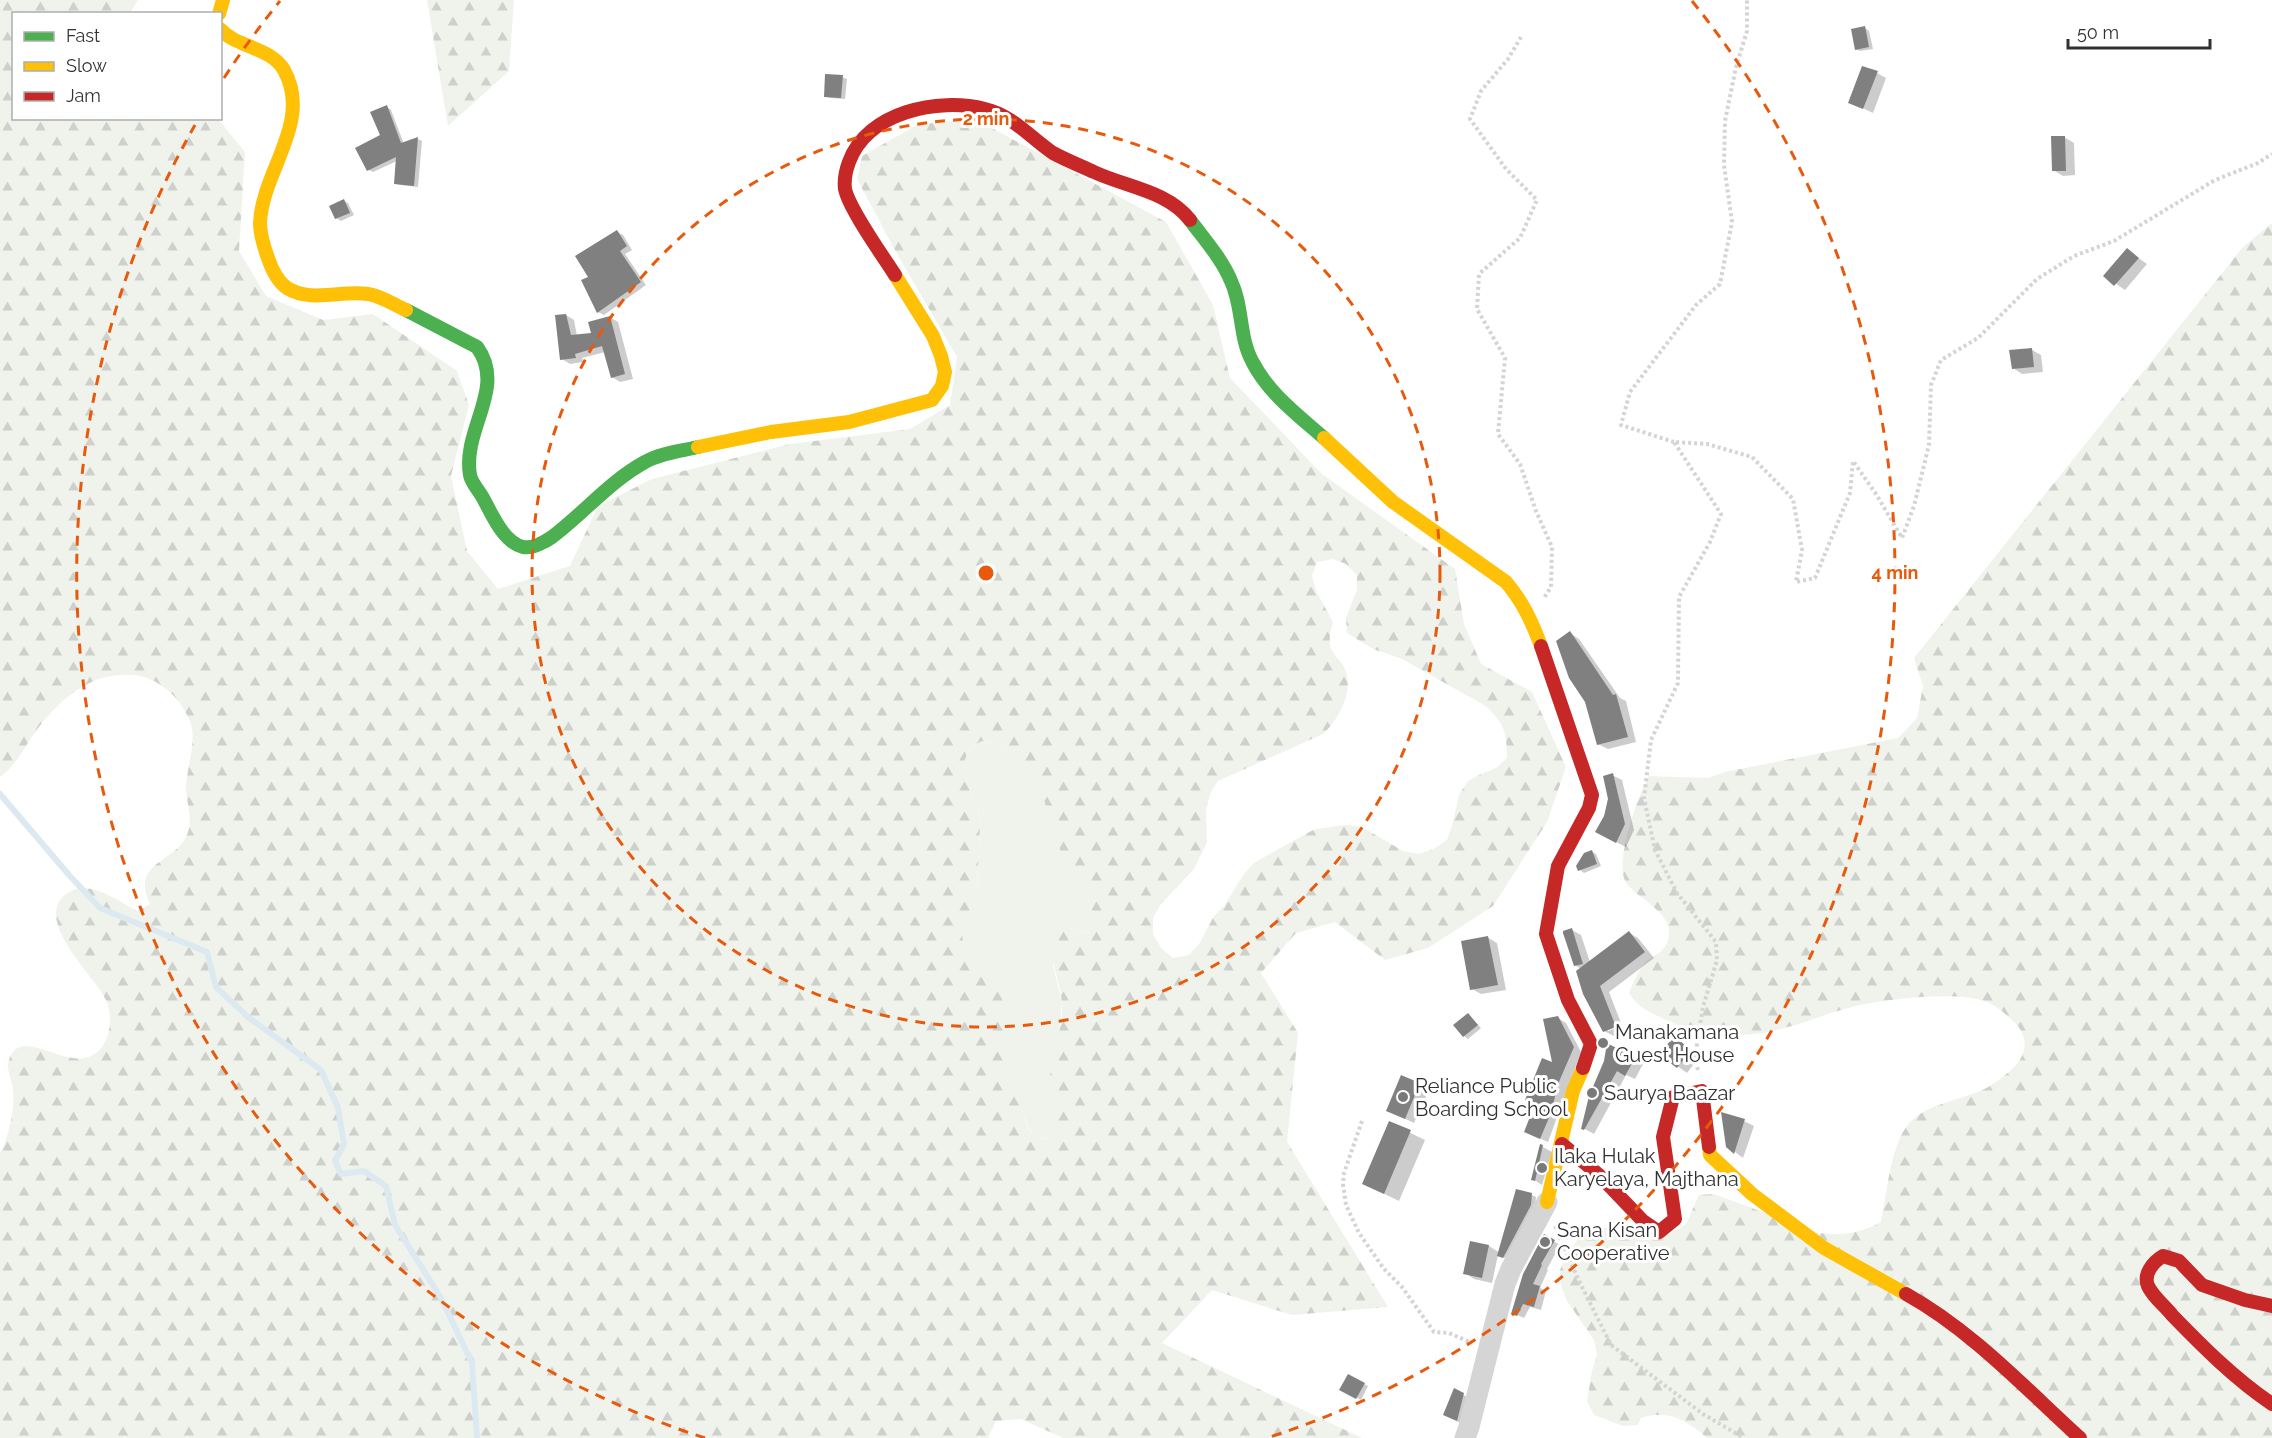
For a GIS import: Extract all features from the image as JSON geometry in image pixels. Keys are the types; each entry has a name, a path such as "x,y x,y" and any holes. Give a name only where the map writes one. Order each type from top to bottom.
{"main road":[{"path":"222,31 233,40 265,52 276,60 284,69 290,84 292,102 284,149 265,198 261,217 261,232 274,274 282,284 292,290 307,294 363,292 379,297 477,347 486,363 489,379 487,394 475,425 470,448 470,476 501,529 512,542 523,547 542,544 588,504 646,461 667,454 771,432 849,422 932,400 942,386 945,372 933,336 850,202 845,188 847,168 853,151 862,138 878,124 910,112 938,106 966,105 986,109 1006,117 1054,153 1100,176 1148,191 1168,200 1185,213 1232,282 1245,342 1252,362 1280,400 1348,458 1393,502 1506,582 1518,596 1531,619 1592,795 1589,808 1558,866 1546,934 1568,1000 1591,1044 1589,1055 1573,1091 1547,1202"},
{"path":"1562,1144 1599,1175 1643,1221 1659,1232 1675,1219 1663,1137 1672,1097 1702,1091 1710,1155 1752,1194 1824,1248 1930,1307 1985,1352 2080,1438"},
{"path":"2272,1306 2245,1300 2202,1285 2179,1261 2163,1256 2153,1261 2147,1274 2148,1288 2170,1312 2245,1385 2272,1404"}],"street":[{"path":"1465,1438 1511,1269 1547,1202"}],"path":[{"path":"1747,0 1747,31 1736,67 1725,121 1724,165 1732,222 1720,284 1696,305 1630,392 1621,425 1674,442 1707,444 1752,457 1793,499 1802,550 1796,582 1815,578 1850,493 1853,461 1902,538 1914,506 1929,445 1931,385 1941,360 1978,338 2037,279 2074,256 2114,241 2215,180 2258,163 2272,153"},
{"path":"1521,37 1508,59 1481,91 1470,119 1506,169 1537,200 1520,238 1479,274 1477,309 1504,358 1498,434 1520,464 1536,512 1552,547 1551,587 1531,619"},
{"path":"1674,442 1721,514 1710,542 1679,597 1678,683 1651,740 1644,798 1655,850 1677,893 1716,942 1717,960 1703,1007 1695,1057 1702,1091"},
{"path":"1362,1121 1344,1173 1343,1184 1347,1206 1359,1233 1384,1269 1402,1287 1434,1332 1449,1333 1476,1344 1490,1344"},
{"path":"1547,1202 1578,1279 1611,1345 1703,1414 1743,1438"}],"green space":[{"path":"0,0 138,0 131,12 12,12 12,120 219,120 245,152 239,251 266,296 323,320 373,314 457,371 469,405 451,476 467,551 498,589 570,566 598,506 652,479 790,444 910,429 950,405 957,357 857,179 862,156 919,124 975,119 1166,222 1213,305 1230,378 1322,474 1455,569 1464,624 1481,664 1532,692 1566,767 1547,822 1493,906 1428,948 1385,960 1335,922 1296,933 1261,973 1298,1033 1287,1142 1388,1307 1292,1315 1212,1290 1162,1343 1362,1438 1063,1438 1021,1419 996,1421 988,1438 0,1438 0,1152 7,1135 13,1106 9,1060 16,1049 26,1046 66,1057 80,1058 93,1055 104,1044 109,1028 108,1005 61,933 56,919 58,905 66,894 75,889 84,888 102,892 137,911 150,904 145,890 150,870 175,851 188,832 190,815 186,787 193,735 191,724 177,699 156,682 136,675 108,677 83,686 61,703 42,723 6,773 0,777","holes":["1333,559 1346,564 1357,575 1357,590 1346,618 1347,633 1373,649 1402,659 1484,705 1503,728 1507,758 1496,768 1468,781 1459,795 1447,840 1434,849 1419,854 1403,851 1362,827 1346,825 1315,829 1255,862 1244,874 1224,906 1214,916 1199,944 1189,955 1173,958 1161,948 1153,934 1153,918 1160,905 1194,869 1207,842 1206,810 1210,794 1218,781 1323,734 1335,720 1344,702 1347,693 1347,674 1330,646 1333,622 1316,591 1312,576 1317,562","982,741 998,744 1030,767 1039,778 1053,837 1090,903 1094,918 1091,933 1065,926 1059,928 1052,946 1062,1003 1051,1070 1050,1088 1054,1124 1052,1139 1036,1138 1026,1123 1024,1113 1029,1095 1024,1087 1009,1081 1009,1017 1005,1002 998,987 966,952 962,936 977,890 980,826 978,809 966,779 964,763 969,748"]},
{"path":"427,0 514,0 509,71 448,126"},
{"path":"2272,223 2272,1438 1707,1438 1684,1421 1669,1416 1641,1418 1638,1425 1623,1426 1594,1415 1587,1401 1597,1355 1594,1340 1567,1301 1561,1286 1560,1270 1566,1255 1585,1230 1599,1226 1644,1239 1660,1239 1686,1224 1699,1195 1714,1194 1819,1233 1851,1233 1874,1226 1881,1222 1893,1159 1901,1135 1907,1126 1913,1119 1931,1108 1980,1091 1996,1082 2017,1064 2025,1044 2019,1028 2013,1021 1999,1009 1974,998 1939,996 1879,1002 1840,1010 1772,1031 1741,1035 1709,1033 1679,1026 1644,1009 1629,993 1642,967 1665,947 1669,932 1667,922 1661,914 1628,885 1624,878 1623,855 1629,827 1649,776 1708,778 1725,772 1898,738 1917,718 1923,686 1914,658 2243,247"},
{"path":"982,741 998,744 1030,767 1039,778 1075,876 1090,903 1094,918 1092,933 1077,931 1065,926 1053,965 1062,1003 1050,1079 1055,1124 1052,1139 1036,1138 1027,1125 1023,1102 1024,1087 1009,1082 1009,1017 998,987 966,952 961,936 977,890 980,826 978,809 966,779 964,763 969,748"}],"building":[{"path":"1865,26 1869,47 1855,50 1851,29"},
{"path":"1862,66 1878,71 1863,109 1848,103"},
{"path":"825,74 843,75 841,98 824,97"},
{"path":"387,105 401,143 418,137 414,186 394,184 396,157 367,171 355,148 380,135 370,112"},
{"path":"2051,136 2065,136 2066,171 2052,171"},
{"path":"344,199 350,213 335,219 329,206"},
{"path":"617,230 627,246 620,251 641,282 597,313 581,280 588,277 575,256"},
{"path":"2127,248 2139,258 2114,286 2103,276"},
{"path":"566,314 571,335 591,333 588,322 610,316 625,374 611,378 602,346 575,354 576,358 560,360 555,315"},
{"path":"2032,348 2034,367 2012,369 2009,350"},
{"path":"1570,631 1613,695 1616,694 1628,737 1597,745 1585,702 1569,678 1556,641"},
{"path":"1613,773 1625,824 1616,843 1595,832 1604,816 1608,799 1603,776"},
{"path":"1592,850 1597,864 1578,871 1576,866 1584,853"},
{"path":"1572,928 1583,964 1574,966 1563,933"},
{"path":"1629,931 1645,952 1600,986 1616,1027 1603,1032 1583,994 1576,971"},
{"path":"1488,936 1498,985 1470,990 1461,941"},
{"path":"1468,1013 1478,1025 1463,1037 1453,1025"},
{"path":"1558,1016 1574,1047 1558,1084 1551,1113 1540,1139 1524,1132 1535,1104 1525,1100 1542,1058 1552,1062 1543,1019"},
{"path":"1674,1036 1691,1050 1677,1068 1659,1055"},
{"path":"1607,1043 1635,1058 1625,1076 1617,1071 1584,1130 1581,1129 1589,1096 1604,1061"},
{"name":"Reliance Public Boarding School","path":"1401,1075 1420,1083 1405,1119 1386,1111"},
{"path":"1721,1112 1745,1119 1734,1154 1726,1147"},
{"path":"1389,1121 1411,1130 1384,1194 1362,1184"},
{"path":"1540,1144 1543,1145 1535,1181 1531,1180"},
{"path":"1516,1189 1532,1193 1531,1205 1503,1258 1497,1256"},
{"path":"1544,1234 1555,1240 1533,1284 1540,1286 1534,1307 1523,1304 1517,1316 1511,1314 1523,1274"},
{"path":"1470,1241 1489,1245 1482,1278 1463,1274"},
{"path":"1348,1374 1365,1383 1356,1399 1339,1390"},
{"path":"1454,1388 1464,1393 1457,1421 1443,1415"}],"waterway":[{"path":"0,794 100,908 207,952 216,987 248,1017 321,1070 338,1108 344,1144 335,1161 341,1174 364,1171 386,1186 395,1225 441,1298 472,1363 477,1438"}],"traffic: fast":[{"path":"1190,220 1218,257 1231,281 1238,301 1248,352 1259,373 1284,403 1324,438"},
{"path":"406,310 477,347 485,362 486,393 472,441 469,458 470,475 499,527 516,544 530,547 549,539 620,478 645,462 664,454 698,447"}],"traffic: slow":[{"path":"220,12 223,0"},
{"path":"222,31 278,62 284,70 291,89 293,109 290,128 269,184 260,223 265,250 278,279 287,288 306,295 368,294 406,310"},
{"path":"698,447 771,432 849,422 932,400 942,386 945,372 941,356 933,336 895,275"},
{"path":"1324,438 1393,502 1506,582 1526,612 1541,646"},
{"path":"1547,1202 1573,1091 1583,1068"},
{"path":"1709,1147 1710,1155 1752,1194 1824,1248 1906,1294"}],"traffic: jam":[{"path":"895,275 859,220 848,198 845,189 846,172 858,145 871,131 906,112 926,107 966,106 995,112 1013,122 1053,153 1106,177 1158,196 1181,210 1190,220"},
{"path":"1541,646 1592,795 1589,808 1558,866 1546,934 1568,1000 1591,1044 1583,1068"},
{"path":"1562,1144 1599,1175 1643,1221 1659,1232 1675,1219 1663,1137 1673,1097 1702,1091 1709,1147"},
{"path":"2272,1306 2245,1300 2202,1285 2179,1261 2163,1256 2153,1265 2147,1277 2148,1286 2153,1294 2184,1327 2232,1373 2272,1404"},
{"path":"1906,1294 1930,1308 1975,1342 2080,1438"}],"place":[{"name":"Manakamana Guest House","path":"1603,1043"},
{"name":"Saurya Baazar","path":"1592,1093"},
{"name":"Reliance Public Boarding School","path":"1403,1097"},
{"name":"Ilaka Hulak Karyelaya, Majthana","path":"1542,1168"},
{"name":"Sana Kisan Cooperative","path":"1545,1242"}]}
